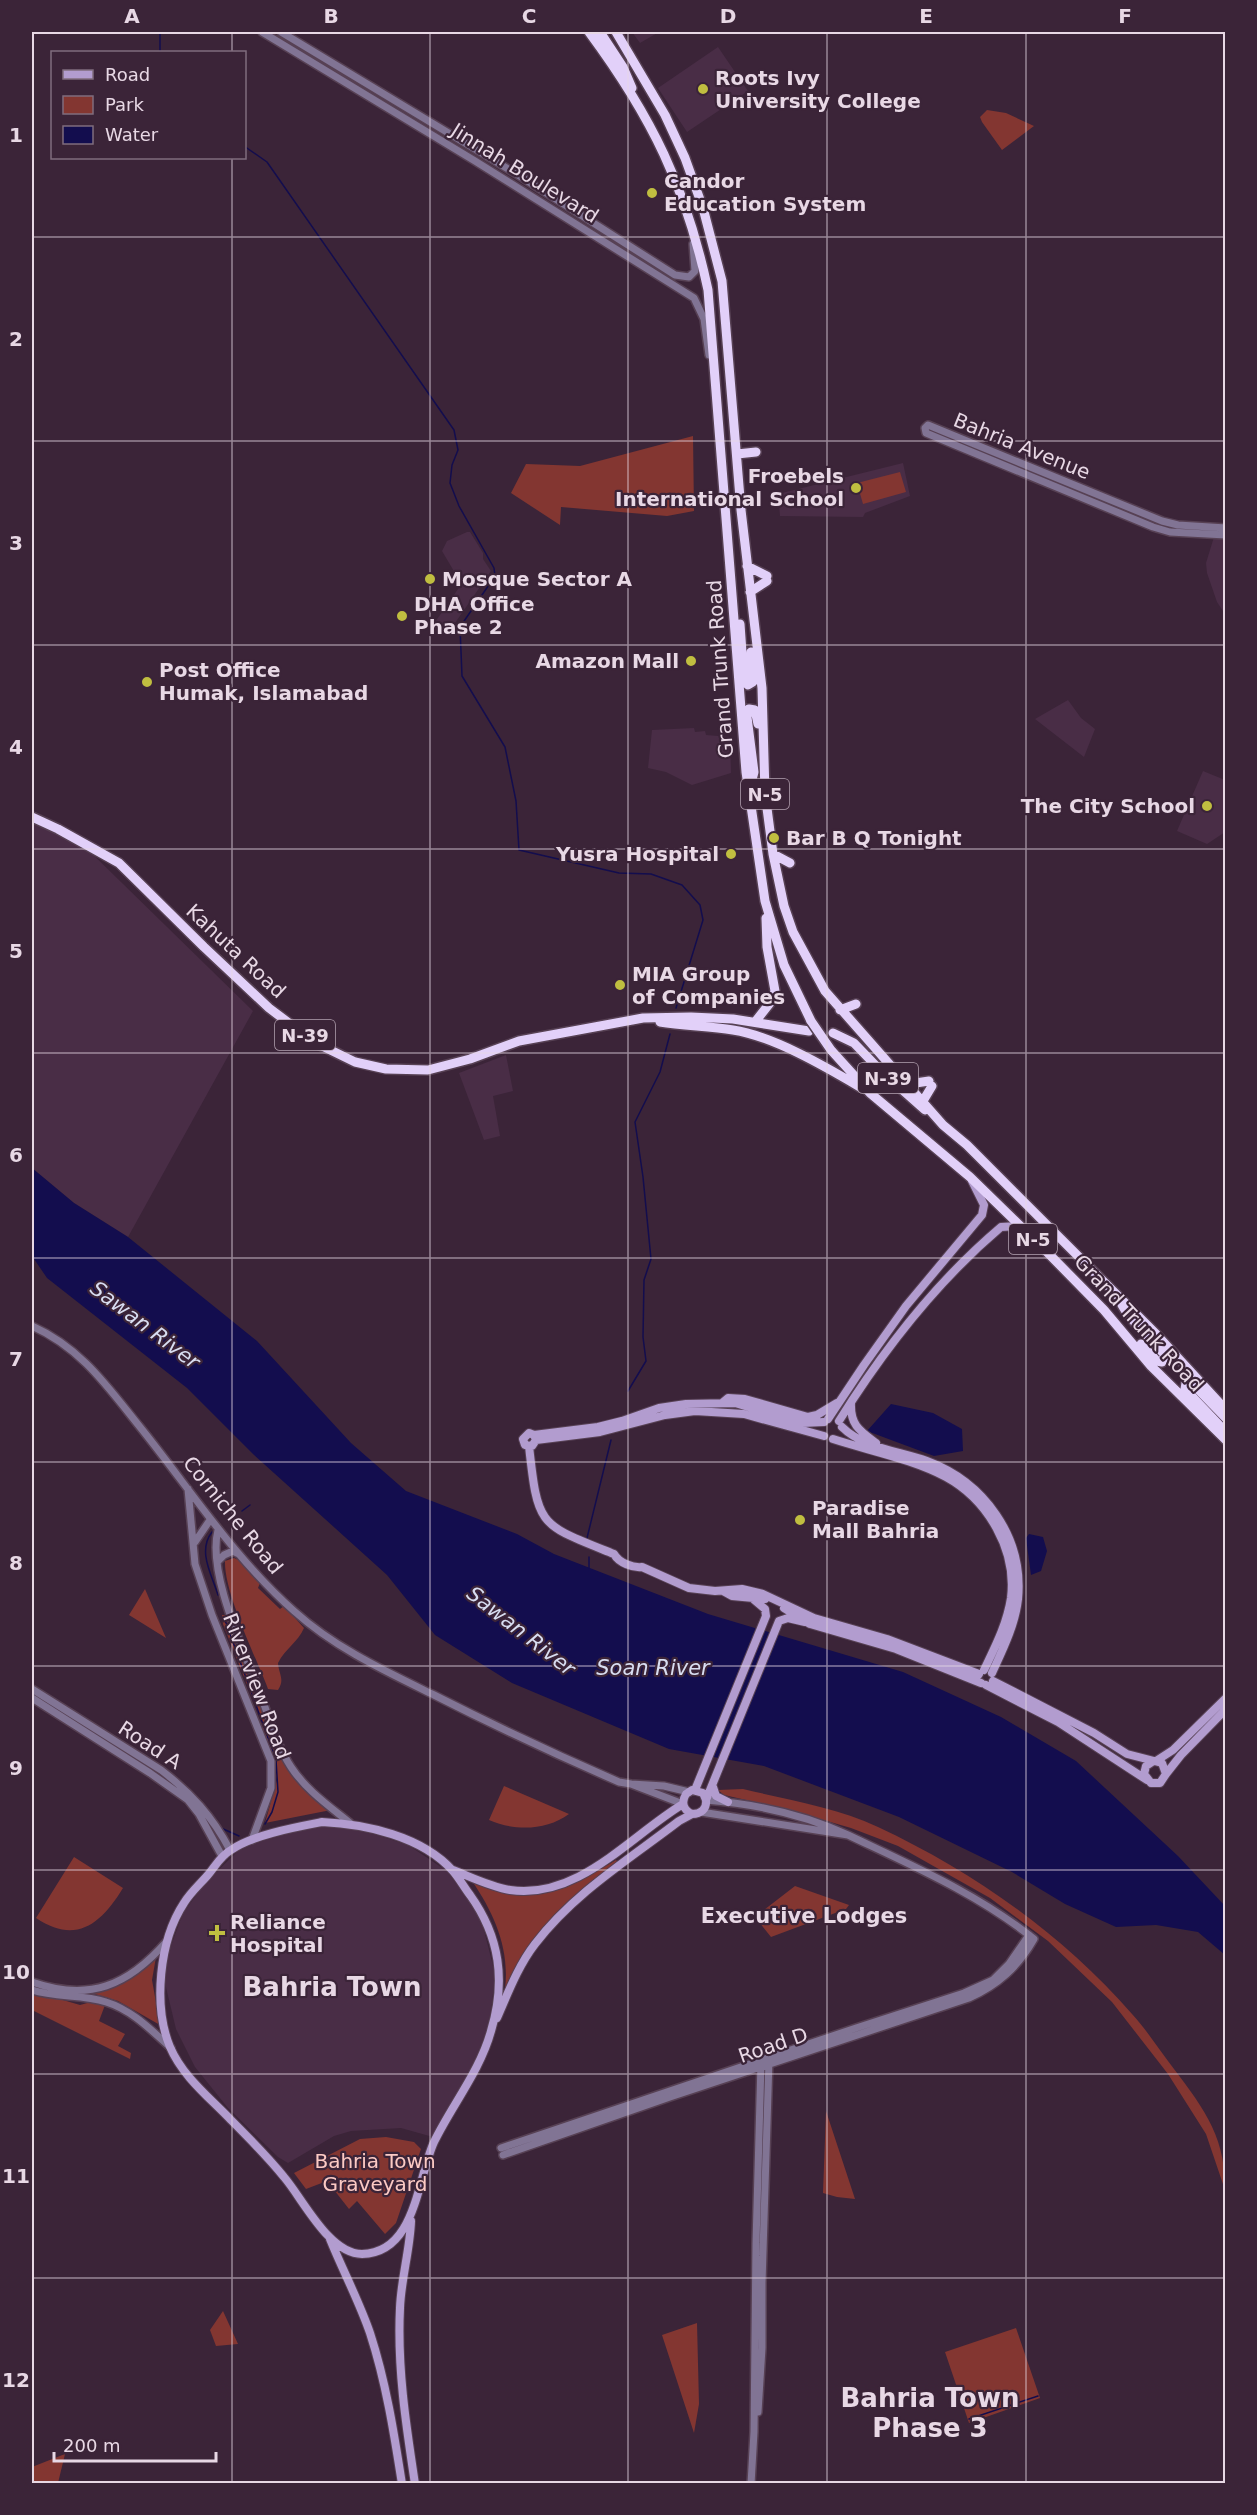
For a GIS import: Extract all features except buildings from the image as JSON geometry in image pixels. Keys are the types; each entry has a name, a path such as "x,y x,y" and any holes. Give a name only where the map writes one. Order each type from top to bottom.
{"highway":[{"name":"Grand Trunk Road","path":"589,32 636,102 665,153 687,208 708,290 749,792 765,901 784,964 811,1021 831,1050 870,1093 970,1177 1104,1310 1151,1366 1226,1440"},
{"path":"600,32 623,67 636,102"},
{"path":"610,32 642,75"},
{"name":"Grand Trunk Road","path":"616,32 642,75 685,158 713,244 722,281 747,566 762,688 765,793 773,854 784,906 793,932 809,965 840,1010 909,1084 943,1125 967,1145 1170,1348 1226,1410"},
{"path":"737,454 756,452"},
{"path":"747,566 767,578 750,592"},
{"path":"733,604 739,614 744,681 748,686 753,682 749,628 752,611"},
{"path":"749,792 754,772 747,715 748,709 752,708 757,713 765,793"},
{"name":"Kahuta Road","path":"32,817 119,863 196,940 269,1008 314,1042 355,1062 386,1069 428,1070 470,1059 519,1041 643,1018 691,1017 755,1022 809,1031"},
{"path":"773,854 790,863"},
{"path":"755,1022 770,1003 775,991 767,947 765,901"},
{"path":"840,1010 856,1004"},
{"name":"Kahuta Road","path":"643,1018 684,1026 735,1030 765,1040 825,1066 870,1093"},
{"name":"N-39","path":"833,1033 854,1043 881,1071 943,1125"},
{"path":"909,1084 930,1084 923,1101"},
{"path":"1104,1310 1122,1324 1157,1361 1162,1362 1165,1354 1128,1315 1116,1295"},
{"path":"1226,1418 1191,1382 1186,1383 1185,1389 1226,1432"}],"main road":[{"path":"824,1436 821,1428 826,1420 906,1306 982,1215 982,1200 970,1177"},
{"path":"833,1439 840,1435 840,1424 851,1402 894,1339 950,1274 1001,1227 1019,1226"},
{"path":"720,1404 728,1398 745,1399 785,1412 810,1417 840,1401"},
{"path":"851,1402 854,1426 881,1446"},
{"path":"986,1678 1009,1635 1018,1597 1016,1564 1006,1528 988,1502 968,1483 927,1461 854,1437 840,1424 826,1420 808,1424 747,1406 720,1404 674,1405 598,1427 535,1438 529,1446 536,1504 545,1519 565,1535 614,1554 617,1560 689,1588 723,1591 742,1589 763,1594 814,1618 887,1639 986,1678 1094,1733 1127,1754 1164,1765 1166,1774"},
{"path":"535,1438 600,1432 665,1415 695,1411 744,1414 824,1436 947,1477 979,1502 993,1522 1008,1555 1011,1590 1006,1619 986,1678"},
{"path":"723,1591 732,1596 759,1597 779,1605 805,1622"},
{"path":"697,1813 685,1809 684,1797 692,1791 701,1778 765,1620 765,1609 752,1598"},
{"path":"706,1800 777,1626 785,1619 805,1622 986,1678 1148,1781 1160,1783 1181,1755 1226,1709"},
{"path":"1148,1781 1144,1770 1173,1750 1226,1698"},
{"path":"713,1785 716,1796 728,1802"},
{"path":"415,2484 400,2383 400,2307 411,2219 420,2179 433,2145 454,2104 472,2076 515,1975 534,1946 557,1918 594,1884 679,1821 706,1807 703,1793 692,1791"},
{"path":"402,2484 384,2380 365,2318 330,2239 284,2176 231,2119 197,2088 171,2048 161,2007 161,1963 168,1940 183,1904 222,1856 252,1840 304,1825 322,1822 350,1823 404,1839 429,1852 452,1869 510,1890 541,1889 586,1873 683,1804"},
{"path":"452,1869 484,1915 497,1949 500,1976 491,2031"},
{"path":"330,2239 345,2251 362,2254 375,2251 392,2243 411,2219"}],"street":[{"name":"Jinnah Boulevard","path":"262,32 475,161 694,298 700,308 716,383"},
{"name":"Jinnah Boulevard","path":"281,32 481,152 679,277 689,277 695,271 687,208"},
{"path":"475,161 481,152"},
{"path":"643,256 643,267"},
{"name":"Bahria Avenue","path":"1226,528 1178,525 1161,521 928,425 925,428 926,433 1154,527 1170,532 1226,535"},
{"name":"Corniche Road","path":"32,1326 65,1344 86,1361 187,1486 210,1520 237,1553 295,1612 363,1660 551,1753 619,1782 631,1784"},
{"name":"Riverview Road","path":"187,1486 195,1542 195,1564 212,1615 272,1761 271,1788 252,1840"},
{"path":"195,1542 210,1520"},
{"name":"Riverview Road","path":"218,1530 216,1538 218,1561 229,1609 279,1745 304,1783 350,1823"},
{"path":"218,1561 232,1551 237,1553"},
{"name":"Road A","path":"32,1689 181,1785 206,1809 230,1850"},
{"name":"Road A","path":"32,1698 150,1773 188,1800 199,1814 222,1856"},
{"path":"631,1784 692,1791"},
{"path":"631,1784 683,1804"},
{"path":"706,1800 782,1811 848,1835"},
{"path":"697,1813 848,1835"},
{"name":"Road D","path":"502,2151 983,1986 993,1980 1009,1964 1031,1937 976,1898 848,1835"},
{"path":"32,1982 62,1990 87,1992 111,1985 138,1971 168,1940"},
{"path":"32,1990 60,1997 104,2001 121,2008 141,2021 171,2048"},
{"path":"751,2484 754,2432 756,2243 765,2062"}],"shaded area":[{"path":"632,32 659,32 640,43"},
{"name":"Roots Ivy University College","path":"718,47 748,91 687,132 658,88"},
{"name":"Froebels International School","path":"903,463 910,496 865,513 863,517 780,516 778,494"},
{"path":"470,532 483,553 483,559 491,571 446,636 433,625 465,579 462,576 458,578 442,551 447,541"},
{"path":"1214,537 1225,538 1225,614 1217,602 1207,573 1206,563"},
{"path":"1068,700 1081,718 1095,729 1084,757 1035,719"},
{"path":"694,728 695,732 705,731 706,735 730,737 731,773 692,785 666,772 648,768 652,730"},
{"name":"The City School","path":"1203,771 1225,780 1225,832 1207,844 1177,831"},
{"path":"32,820 77,839 253,1011 128,1237 74,1203 32,1168"},
{"path":"506,1055 513,1091 493,1096 500,1136 484,1140 459,1073"},
{"path":"349,1826 408,1845 447,1871 482,1922 495,1974 492,2004 488,2027 474,2064 433,2137 401,2128 351,2131 334,2136 288,2163 278,2157 228,2108 195,2067 176,2029 164,1979 169,1951 183,1913 207,1881 238,1851 257,1841 291,1830"}],"green space":[{"path":"987,110 1006,113 1034,126 1002,150 980,117"},
{"path":"693,436 694,511 667,516 561,507 560,525 511,493 526,464 580,466"},
{"path":"900,472 906,492 863,504 857,483"},
{"path":"234,1558 241,1561 260,1583 258,1588 280,1609 284,1606 304,1628 278,1663 281,1680 278,1690 268,1689 235,1607 225,1561"},
{"path":"145,1589 166,1638 129,1615"},
{"path":"222,1615 227,1615 294,1776 331,1810 265,1823 277,1780 260,1717 223,1624"},
{"path":"504,1786 569,1814 550,1824 530,1828 509,1826 489,1820"},
{"path":"743,1789 829,1809 878,1827 914,1845 982,1885 1015,1907 1046,1932 1076,1957 1132,2014 1191,2091 1216,2135 1224,2170 1225,2190 1206,2134 1168,2074 1112,2002 1048,1941 990,1898 898,1846 851,1828 782,1808 724,1795 718,1790"},
{"path":"74,1857 123,1888 106,1912 86,1927 63,1930 36,1918"},
{"path":"616,1860 619,1863 552,1919 505,1989 505,1960 499,1932 472,1881 508,1891 537,1892 578,1880"},
{"path":"795,1886 849,1905 846,1909 771,1937 755,1917"},
{"path":"156,1957 152,1980 160,2025 118,2001 88,1992"},
{"path":"32,1991 80,2005 91,2002 105,2005 99,2021 125,2034 118,2046 131,2053 130,2059 32,2010"},
{"path":"826,2111 855,2199 823,2193"},
{"name":"Bahria Town Graveyard","path":"386,2137 414,2142 421,2149 396,2223 385,2234 357,2201 349,2209 327,2181 306,2189 294,2173 360,2139"},
{"path":"223,2311 238,2344 216,2346 210,2330"},
{"path":"697,2323 699,2404 694,2433 662,2335"},
{"path":"1016,2328 1040,2398 969,2423 945,2352"},
{"path":"65,2454 58,2483 32,2483 32,2467"}],"water":[{"name":"Soan River","path":"32,1168 74,1203 128,1237 257,1341 351,1443 406,1491 517,1534 554,1554 708,1614 903,1672 1001,1717 1076,1761 1178,1856 1225,1906 1225,1955 1198,1932 1156,1925 1116,1927 1065,1904 1012,1872 899,1817 764,1766 669,1749 512,1683 435,1635 387,1575 253,1454 187,1388 47,1278 32,1256"},
{"path":"891,1404 933,1413 962,1429 963,1451 934,1456 867,1431"},
{"path":"1029,1534 1043,1537 1047,1551 1041,1571 1031,1575 1026,1538"}],"waterway":[{"path":"160,32 160,51"},
{"path":"246,147 267,162 454,430 458,450 452,465 450,483 459,506 494,568 495,576 460,627 462,676 505,747 516,801 519,850 619,873 651,874 682,885 700,905 703,920 676,1008"},
{"path":"628,1391 646,1361 643,1337 644,1280 651,1259 635,1122 660,1072 670,1034"},
{"path":"587,1538 611,1440"},
{"path":"242,1511 250,1505"},
{"path":"212,1532 208,1539 206,1555 218,1595"},
{"path":"589,1557 589,1568"},
{"path":"225,1620 276,1760 278,1792 272,1812 265,1824"},
{"path":"32,1694 155,1770"},
{"path":"221,1828 239,1836"},
{"path":"969,2419 1038,2396"}],"place":[{"name":"Roots Ivy University College","path":"703,89"},
{"name":"Candor Education System","path":"652,193"},
{"name":"Froebels International School","path":"856,488"},
{"name":"Mosque Sector A","path":"430,579"},
{"name":"DHA Office Phase 2","path":"402,616"},
{"name":"Amazon Mall","path":"691,661"},
{"name":"Post Office Humak, Islamabad","path":"147,682"},
{"name":"The City School","path":"1207,806"},
{"name":"Bar B Q Tonight","path":"774,838"},
{"name":"Yusra Hospital","path":"731,854"},
{"name":"MIA Group of Companies","path":"620,985"},
{"name":"Paradise Mall Bahria","path":"800,1520"},
{"name":"Reliance Hospital","path":"217,1933"}],"district":[{"name":"Executive Lodges","path":"804,1916"},
{"name":"Bahria Town","path":"332,1987"},
{"name":"Bahria Town Phase 3","path":"930,2413"}],"water label":[{"name":"Sawan River","path":"145,1325"},
{"name":"Sawan River","path":"521,1631"}]}
